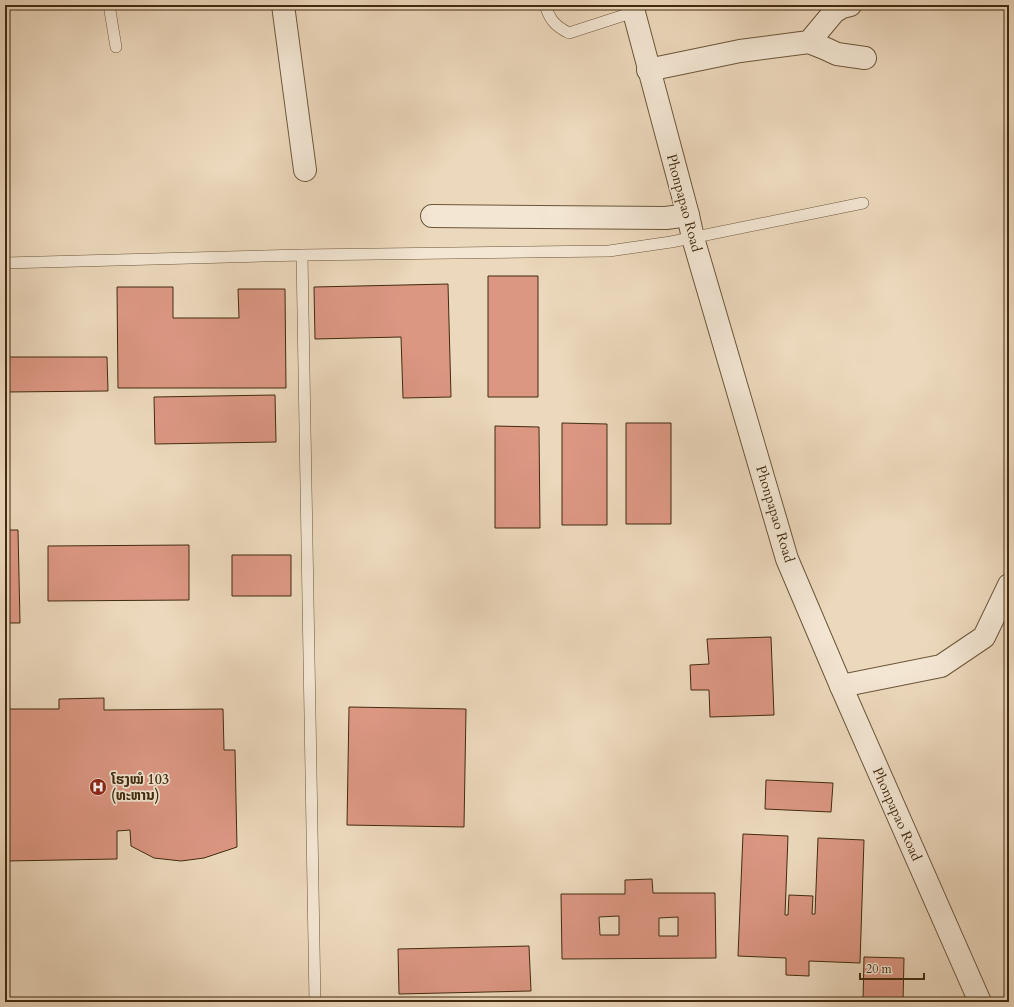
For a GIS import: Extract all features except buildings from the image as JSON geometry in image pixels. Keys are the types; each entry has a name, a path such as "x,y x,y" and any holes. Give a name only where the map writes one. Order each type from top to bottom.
{"street":[{"path":"283,5 305,170"},
{"path":"809,42 834,12 842,7 850,5"},
{"name":"Phonpapao Road","path":"633,9 693,238 787,559 841,686 980,1002"},
{"path":"648,70 740,51 809,42 837,54 865,58"},
{"path":"432,216 666,218 688,215"},
{"path":"841,686 941,666 984,637 1009,585"}],"lane":[{"path":"109,5 116,47"},
{"path":"545,5 548,14 558,27 569,33 633,9"},
{"path":"5,263 302,255 609,251 693,238 863,203"},
{"path":"302,255 316,1002"}],"place":[{"name":"ໂຮງໝໍ 103 (ທະຫານ)","path":"98,787"}]}
